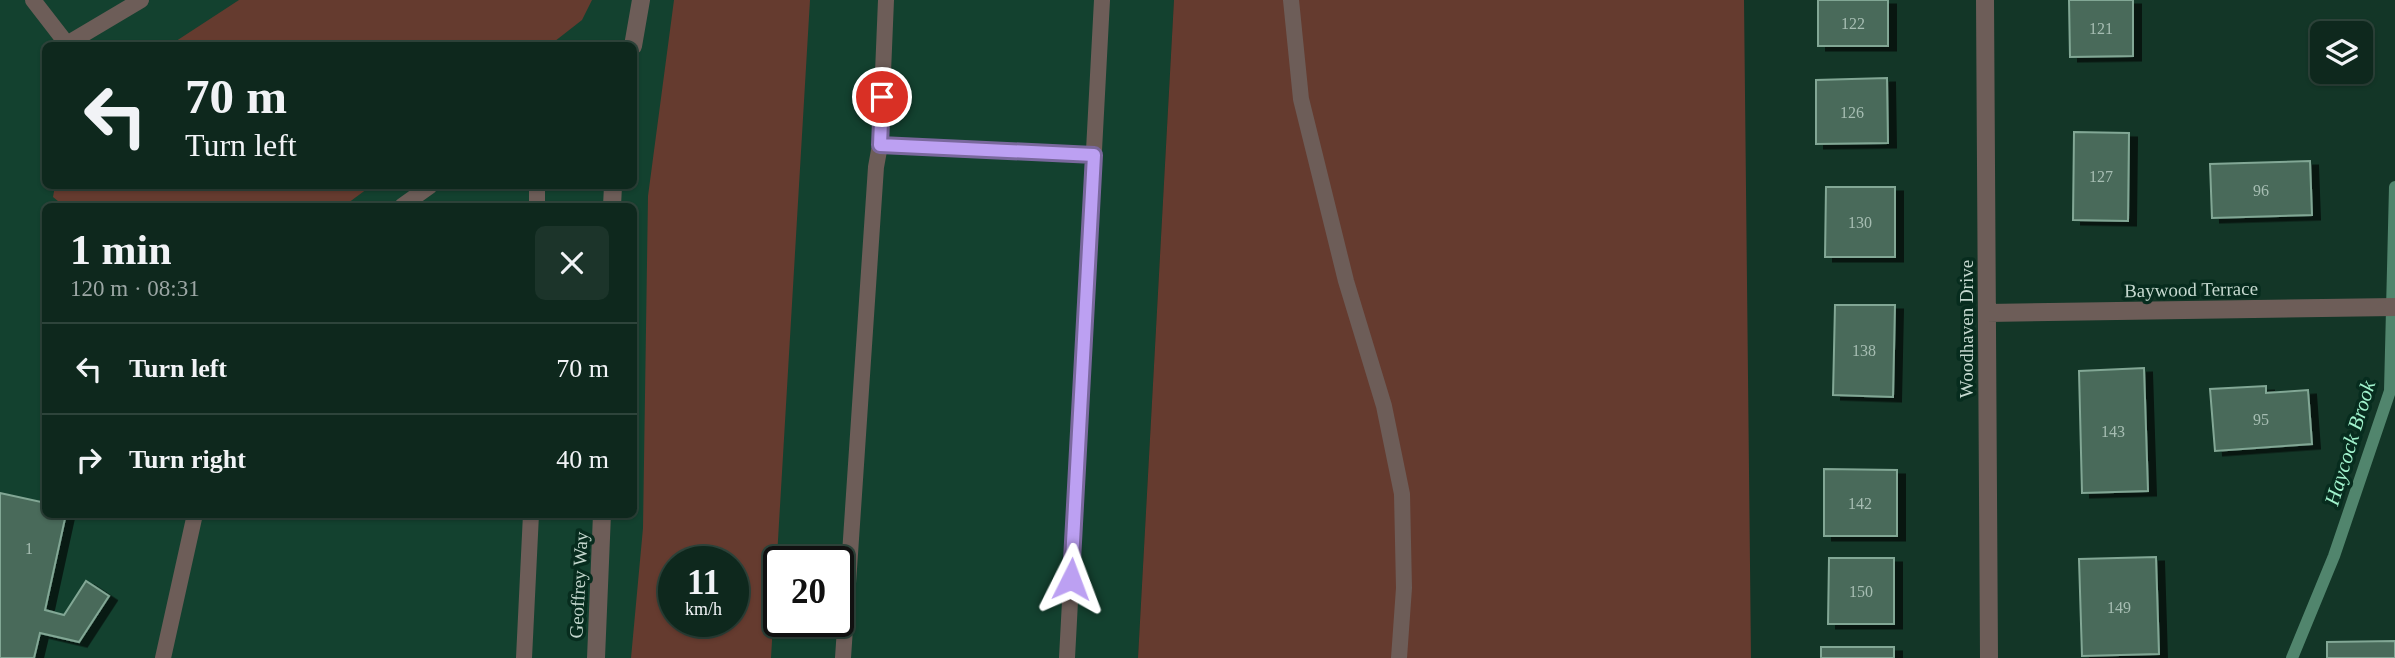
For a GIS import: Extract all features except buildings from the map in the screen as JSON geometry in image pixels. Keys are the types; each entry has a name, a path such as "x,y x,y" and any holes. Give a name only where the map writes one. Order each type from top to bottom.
{"street":[{"path":"631,42 641,0"},
{"name":"Woodhaven Drive","path":"1985,0 1989,658"},
{"name":"Baywood Terrace","path":"1987,313 2395,307"},
{"name":"Geoffrey Way","path":"596,658 602,518"}],"lane":[{"path":"33,0 65,42"},
{"path":"70,42 141,0"},
{"path":"843,658 876,167 880,145 886,0"},
{"path":"1067,658 1102,0"},
{"path":"1291,0 1301,99 1346,281 1384,406 1402,495 1404,589 1399,658"},
{"path":"880,145 1094,155"},
{"path":"406,203 426,189"},
{"path":"163,658 194,518"},
{"path":"523,658 531,518"}],"shaded area":[{"path":"0,0 1174,0 1138,658 0,658"},
{"path":"239,0 592,0 582,20 554,42 175,42"},
{"path":"674,0 810,0 778,546 763,546 763,637 772,637 771,658 631,658 643,528 648,196"},
{"path":"1174,0 1744,0 1751,658 1138,658"},
{"path":"54,189 367,189 348,203 60,203 53,197"}],"waterway":[{"name":"Haycock Brook","path":"2292,658 2334,556 2390,391 2395,187"}],"route":[{"path":"882,97 880,145 1094,155 1071,579"}]}
